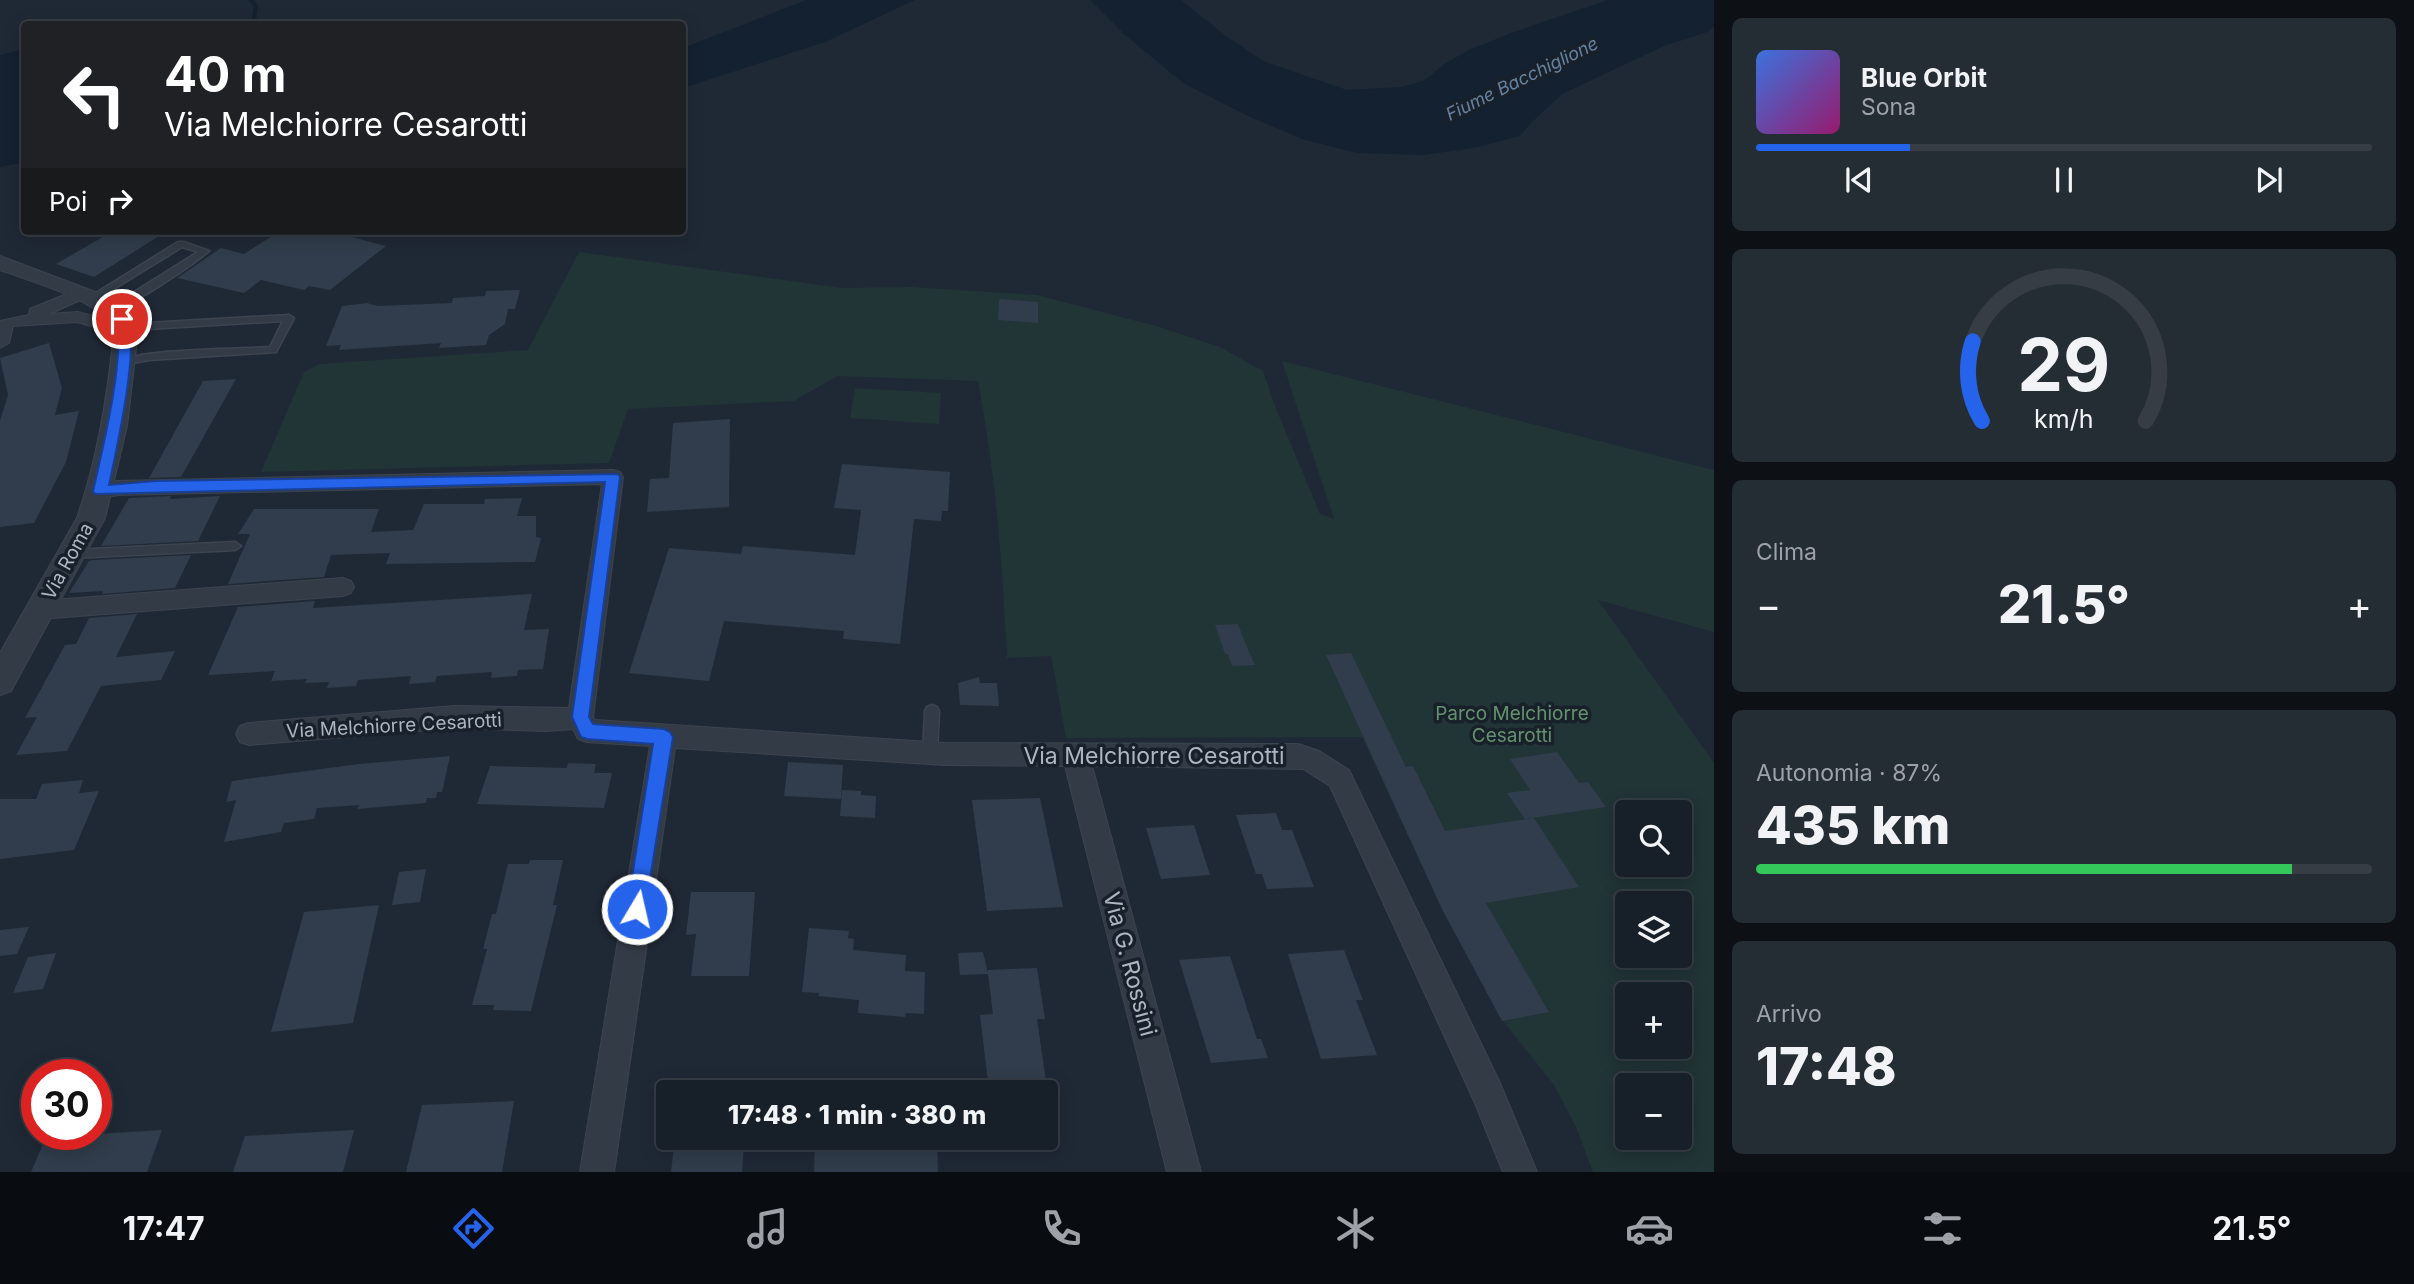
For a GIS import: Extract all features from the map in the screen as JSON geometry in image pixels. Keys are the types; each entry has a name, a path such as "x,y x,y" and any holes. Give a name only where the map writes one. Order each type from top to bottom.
{"street":[{"path":"0,262 97,301 122,319 126,331"},
{"path":"52,317 97,301"},
{"path":"6,324 97,301"},
{"path":"6,324 52,317 78,317 126,331"},
{"path":"0,343 6,324"},
{"name":"Via Roma","path":"0,682 72,554 91,518 101,491 113,432 126,331"},
{"path":"101,491 156,486 613,477 580,717"},
{"name":"Via Roma","path":"40,610 343,587"},
{"name":"Via Melchiorre Cesarotti","path":"249,734 422,719 486,716 564,721 580,717 587,731 761,740 930,753 1298,756 1310,759 1340,778 1405,922 1488,1093 1520,1172"},
{"path":"597,1172 664,737"},
{"name":"Via G. Rossini","path":"1076,756 1184,1172"}],"lane":[{"path":"181,244 205,251 130,300 97,301 181,244"},
{"path":"122,362 149,357 273,351 289,318 148,326 126,331"},
{"path":"72,554 235,545"},
{"path":"930,753 932,711"}],"green space":[{"name":"Parco Melchiorre Cesarotti","path":"579,252 842,288 912,287 1037,295 1156,326 1220,347 1263,371 1320,514 1334,519 1282,361 1714,470 1714,632 1598,600 1714,763 1714,1172 1593,1172 1576,1127 1554,1085 1503,1021 1442,909 1362,737 1066,738 1051,656 1007,658 997,519 978,381 837,376 794,401 628,409 609,463 261,472 304,372 319,364 528,350"},
{"path":"855,388 941,393 939,424 850,418"}],"water":[{"path":"806,0 915,0 825,42 686,87 686,47"},
{"name":"Fiume Bacchiglione","path":"1090,0 1181,0 1263,61 1347,90 1401,87 1423,81 1446,63 1471,49 1608,0 1714,0 1714,26 1707,32 1664,46 1562,94 1520,136 1474,148 1423,155 1357,153 1302,139 1246,115 1183,83 1124,34"},
{"path":"21,50 21,163 0,167 0,55"}],"building":[{"path":"106,235 161,235 94,277 56,264"},
{"path":"274,235 344,235 386,246 330,290 309,286 304,290 261,280 244,293 177,278 221,248 244,254"},
{"path":"520,290 515,309 508,309 505,324 489,335 486,345 439,348 441,343 339,350 341,345 326,346 342,306 367,303 377,306 452,303 453,298 485,296 486,291"},
{"path":"999,299 1038,302 1038,323 998,320"},
{"path":"49,343 62,388 55,415 79,411 66,462 34,523 0,527 0,421 8,395 0,358"},
{"path":"236,379 181,477 149,478 203,381"},
{"path":"730,419 729,507 647,512 650,479 669,478 673,423"},
{"path":"842,464 950,472 948,511 942,511 941,521 914,519 900,644 843,639 844,631 724,621 709,681 629,673 669,548 741,554 743,546 855,555 861,510 834,508"},
{"path":"171,496 170,499 220,496 198,541 101,546 129,498"},
{"path":"522,498 517,516 536,516 536,537 541,538 535,562 386,564 390,553 331,555 324,577 228,584 250,534 238,534 254,509 379,509 371,532 413,530 424,504 484,504 485,499"},
{"path":"191,555 175,588 102,594 103,591 69,593 89,561"},
{"path":"532,594 524,630 549,629 543,669 518,670 517,676 491,678 492,672 437,676 435,682 409,684 411,676 358,680 356,686 327,688 329,682 305,683 307,679 271,681 275,671 208,675 238,607 315,601 313,608"},
{"path":"137,614 116,657 175,651 161,680 101,686 67,751 16,755 37,717 25,718 65,645 76,644 89,618"},
{"path":"1238,624 1255,665 1232,666 1228,654 1225,654 1215,625"},
{"path":"1351,653 1406,767 1413,766 1445,831 1534,818 1579,887 1486,903 1549,1012 1502,1021 1442,909 1326,655"},
{"path":"979,677 980,683 997,683 999,706 960,705 958,683"},
{"path":"1557,752 1579,783 1588,782 1606,807 1525,819 1507,793 1530,790 1510,759"},
{"path":"450,756 442,792 437,792 436,798 427,798 426,803 357,809 359,805 317,808 314,819 284,823 281,832 224,842 236,800 226,802 232,781 359,764"},
{"path":"788,762 843,765 841,799 784,796"},
{"path":"568,763 596,764 594,773 612,773 604,808 477,804 490,766 567,768"},
{"path":"83,780 79,793 99,791 74,850 0,859 0,799 36,799 42,784"},
{"path":"842,790 861,791 861,795 876,796 875,818 840,816"},
{"path":"1040,798 1063,907 987,911 972,800"},
{"path":"1276,813 1282,830 1292,830 1314,887 1267,889 1262,874 1256,874 1236,815"},
{"path":"1194,825 1210,875 1161,879 1146,828"},
{"path":"530,860 563,860 553,905 557,905 531,1011 493,1010 494,1005 472,1005 487,949 483,949 492,914 496,914 508,864 529,864"},
{"path":"426,869 420,902 392,905 399,872"},
{"path":"691,892 755,892 749,976 691,976 696,934 686,935"},
{"path":"379,905 353,1023 271,1032 304,912"},
{"path":"29,927 17,954 0,956 0,930"},
{"path":"809,928 849,931 848,938 854,939 853,950 906,955 905,971 925,972 924,1014 906,1013 905,1017 858,1013 859,1000 802,992"},
{"path":"1344,950 1363,1000 1356,1000 1377,1055 1321,1059 1288,954"},
{"path":"983,952 988,973 988,970 1037,968 1045,1019 1037,1019 1046,1080 988,1080 980,1015 993,1014 988,974 960,975 958,953"},
{"path":"56,953 43,989 13,993 28,957"},
{"path":"1230,956 1257,1039 1261,1039 1268,1058 1211,1063 1179,960"},
{"path":"514,1101 502,1172 406,1172 422,1105"},
{"path":"162,1130 147,1172 31,1172 40,1150 112,1150 112,1133"},
{"path":"354,1130 343,1172 233,1172 245,1136"},
{"path":"674,1150 744,1150 742,1172 671,1172"},
{"path":"815,1150 937,1150 938,1172 814,1172"}],"waterway":[{"path":"251,0 256,6 254,21"}],"route":[{"path":"122,319 126,331 125,346 113,432 101,491 156,486 613,477 580,717 587,731 664,737 637,909"}]}
